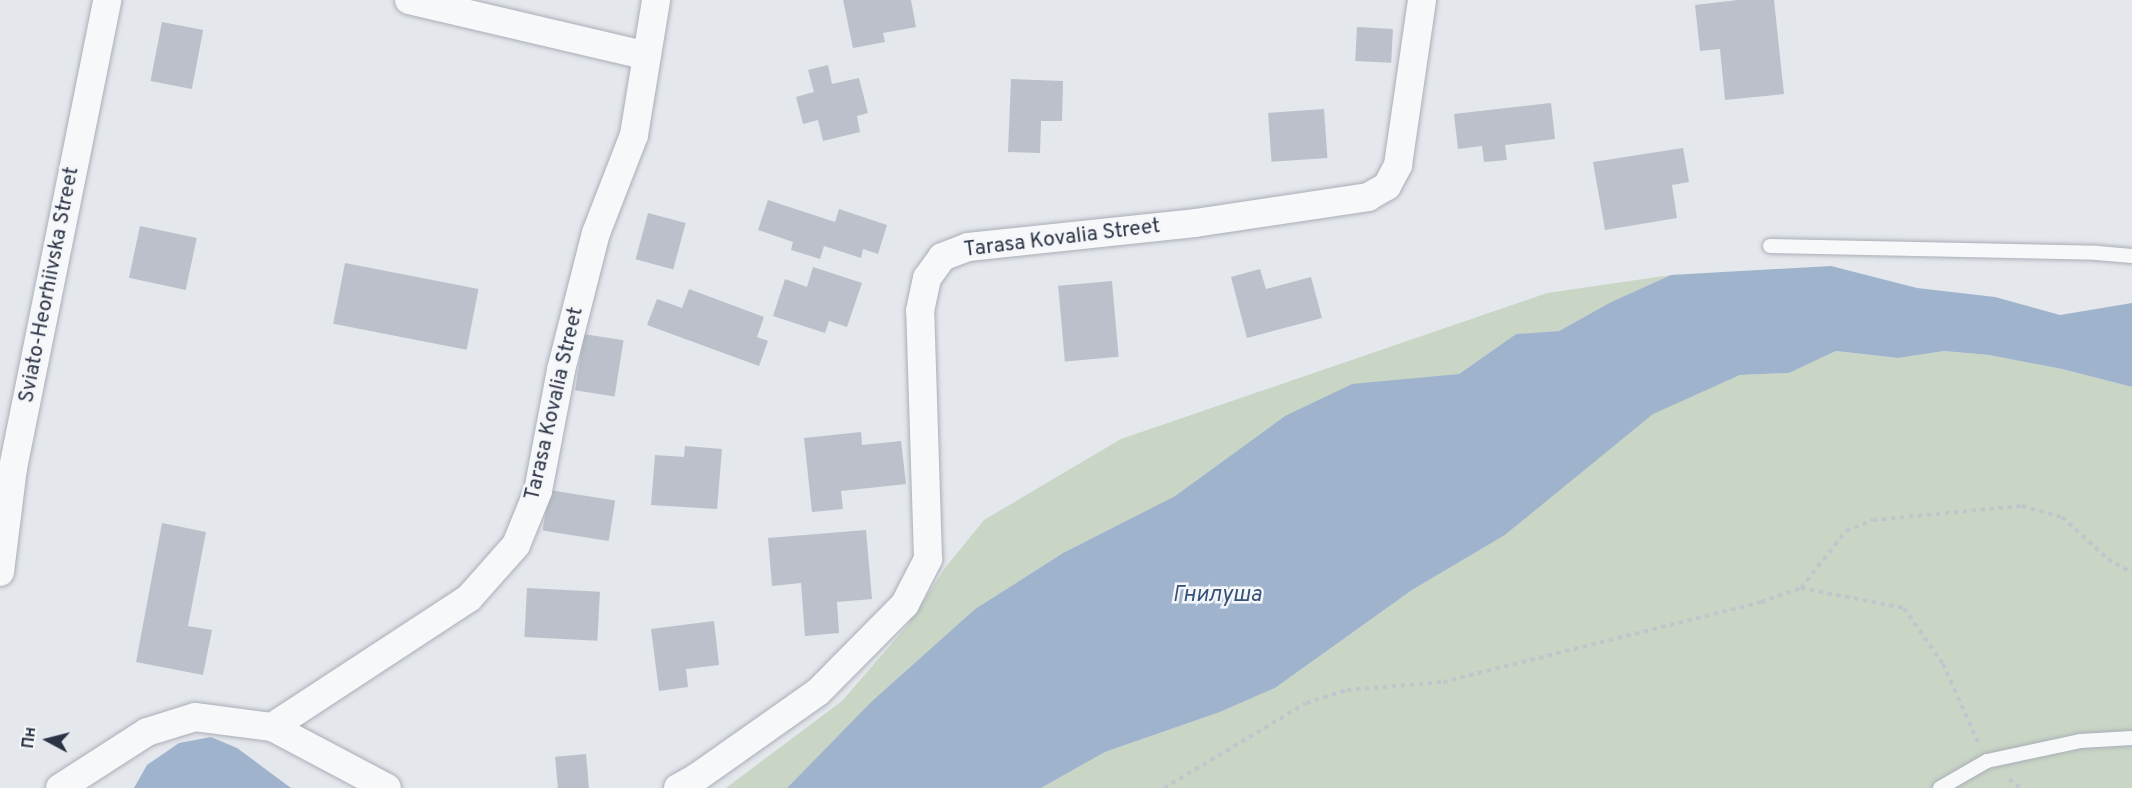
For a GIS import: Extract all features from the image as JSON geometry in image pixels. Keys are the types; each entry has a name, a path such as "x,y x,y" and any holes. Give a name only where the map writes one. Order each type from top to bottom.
{"street":[{"name":"Sviato-Heorhiivska Street","path":"0,572 13,468 107,0"},
{"path":"409,0 647,56"},
{"name":"Tarasa Kovalia Street","path":"272,727 469,598 516,545 538,491 561,370 596,233 634,135 656,0"},
{"name":"Tarasa Kovalia Street","path":"678,788 696,778 818,692 905,604 923,568 927,559 920,311 927,278 942,257 968,247 1195,223 1368,197 1387,186 1398,165 1422,0"},
{"path":"60,788 147,732 195,717 272,727 387,788"}],"lane":[{"path":"1770,246 2097,253 2132,256"},
{"path":"1940,788 1987,761 2080,741 2132,738"}],"path":[{"path":"1801,588 1846,531 1873,520 2022,506 2062,517 2108,560 2132,573"},
{"path":"1164,788 1305,703 1326,696 1347,690 1443,682 1761,602 1801,588 1904,608 1943,664 1987,761 2020,788"}],"green space":[{"path":"1671,275 1611,302 1559,331 1516,334 1459,374 1408,381 1285,416 1175,496 1063,553 975,609 871,702 787,788 726,788 842,701 907,626 945,568 984,520 1121,439 1547,293"},
{"path":"1836,351 1898,358 1944,351 1989,355 2062,369 2132,387 2132,788 1041,788 1105,752 1220,712 1275,688 1412,590 1505,535 1653,413 1740,375 1789,373"}],"water":[{"name":"Гнилуша","path":"1831,266 1917,288 1995,297 2060,315 2132,303 2132,387 2062,369 1989,355 1944,351 1898,358 1836,351 1789,373 1740,375 1653,414 1505,535 1412,590 1275,688 1220,712 1105,752 1041,788 787,788 871,702 975,609 1063,553 1175,496 1285,416 1352,384 1459,374 1516,334 1559,331 1611,302 1671,275"},
{"path":"211,737 237,748 291,788 134,788 147,765 179,743"}],"building":[{"path":"843,0 911,0 916,27 883,33 885,42 853,48"},
{"path":"1738,0 1774,0 1784,94 1725,100 1720,49 1700,51 1695,5"},
{"path":"162,22 203,30 192,89 151,81"},
{"path":"1357,27 1393,29 1391,63 1355,61"},
{"path":"828,65 832,84 859,78 868,113 857,116 860,132 823,141 818,120 803,124 796,97 814,92 808,70"},
{"path":"1011,79 1063,81 1062,121 1041,121 1040,153 1008,152"},
{"path":"1551,103 1555,139 1505,145 1507,160 1484,162 1482,146 1458,149 1454,114"},
{"path":"1324,109 1327,158 1272,162 1268,113"},
{"path":"1683,148 1689,182 1672,185 1677,218 1605,230 1593,162"},
{"path":"768,200 835,222 839,209 887,225 878,254 863,249 861,258 824,246 820,259 791,250 793,242 758,230"},
{"path":"648,213 686,223 673,269 636,259"},
{"path":"140,226 197,238 186,290 129,278"},
{"path":"345,263 479,289 467,350 333,324"},
{"path":"813,267 862,283 847,327 829,321 825,333 773,316 785,279 807,287"},
{"path":"1260,269 1266,289 1311,277 1322,318 1247,338 1231,277"},
{"path":"1112,281 1119,357 1065,361 1058,286"},
{"path":"689,289 764,317 757,337 768,341 759,366 647,325 657,299 682,308"},
{"path":"584,334 624,340 615,397 575,390"},
{"path":"861,432 862,445 901,441 906,484 841,491 843,509 812,512 804,438"},
{"path":"685,446 722,449 717,509 651,505 655,455 684,457"},
{"path":"549,490 615,500 609,541 543,530"},
{"path":"162,523 206,532 188,626 212,630 203,675 136,662"},
{"path":"866,530 872,599 837,602 839,633 805,636 801,583 772,586 768,538"},
{"path":"527,588 600,592 597,641 524,637"},
{"path":"714,621 719,665 686,669 688,687 659,691 651,629"},
{"path":"586,754 589,788 558,788 555,757"}]}
